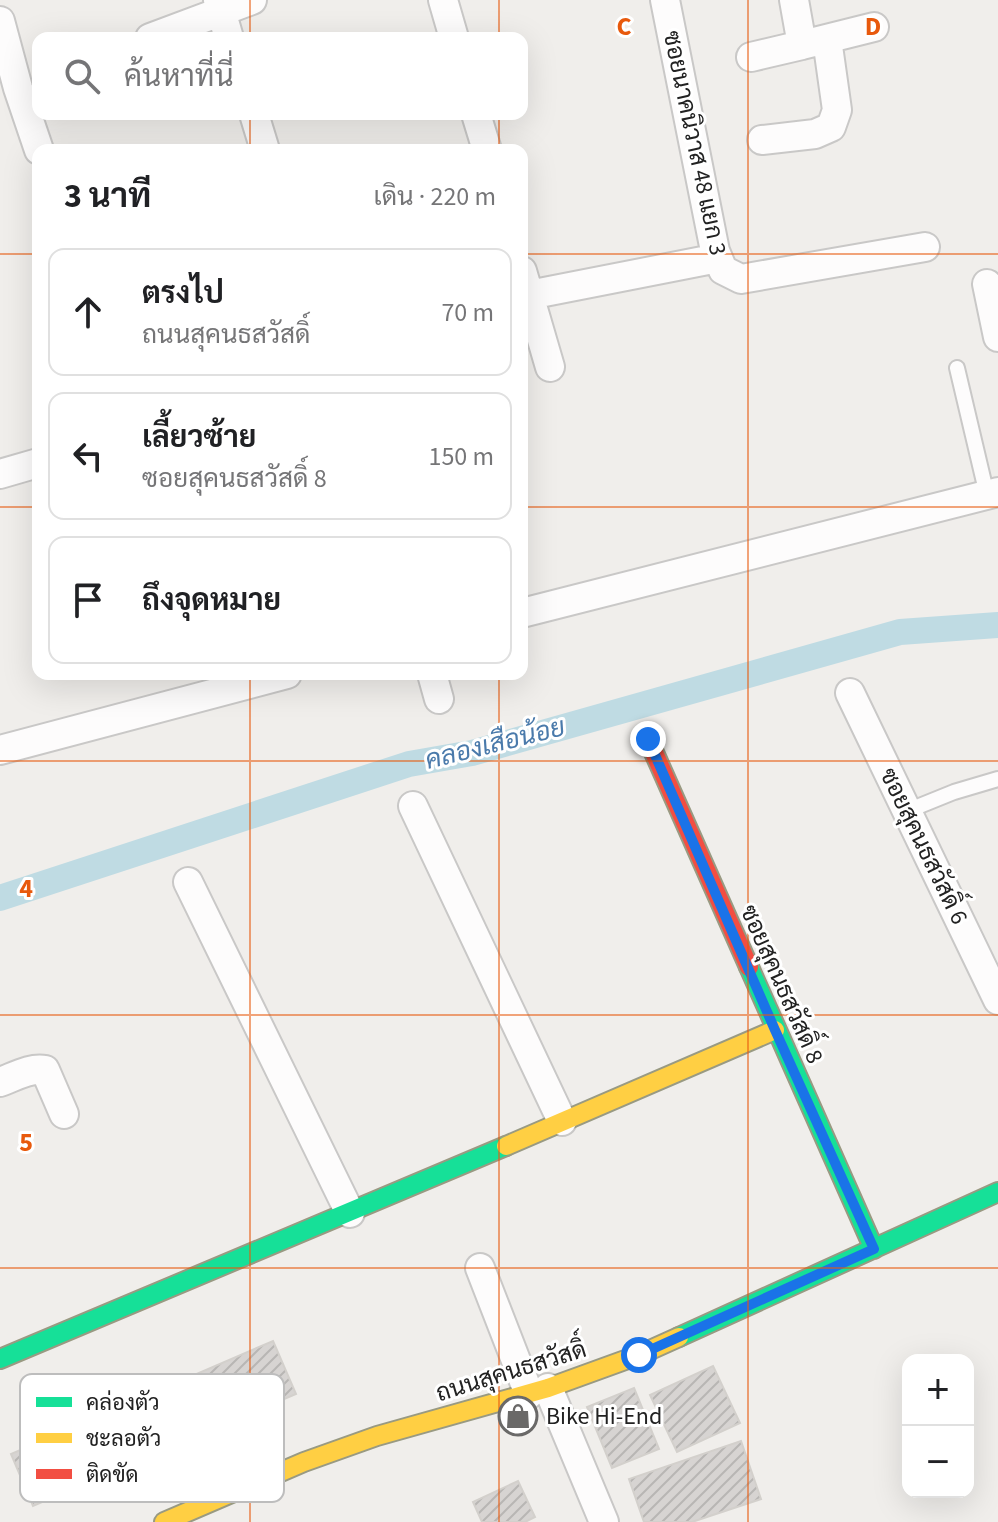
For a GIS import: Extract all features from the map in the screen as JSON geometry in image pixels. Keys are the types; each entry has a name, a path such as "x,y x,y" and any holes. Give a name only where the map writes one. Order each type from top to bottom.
{"street":[{"path":"170,32 222,16 252,0"},
{"path":"443,0 452,32"},
{"name":"ซอยนาคนิวาส 48 แยก 3","path":"665,0 715,251 723,270 741,279 925,247"},
{"path":"762,140 815,134 831,127 837,110 814,42 794,0"},
{"path":"0,21 37,144"},
{"path":"751,57 874,27"},
{"path":"256,120 263,144"},
{"path":"478,120 485,144"},
{"path":"528,283 718,258"},
{"path":"987,284 998,337"},
{"path":"528,290 550,367"},
{"path":"0,474 32,465"},
{"path":"528,611 992,494"},
{"path":"0,750 264,680"},
{"name":"ซอยสุคนธสวัสดิ์ 6","path":"850,693 998,1000"},
{"name":"ซอยสุคนธสวัสดิ์ 8","path":"648,739 874,1249"},
{"path":"413,806 562,1121"},
{"path":"188,882 350,1213"},
{"path":"0,1359 775,1030"},
{"path":"0,1082 31,1070 45,1070 64,1114"},
{"name":"ถนนสุคนธสวัสดิ์","path":"284,1471 377,1436 539,1391 639,1355 998,1192"},
{"path":"480,1268 604,1522"},
{"name":"ถนนสุคนธสวัสดิ์","path":"164,1522 211,1502"}],"lane":[{"path":"957,368 992,494"},
{"path":"907,811 998,779"}],"building":[{"path":"273,1341 296,1394 284,1399 284,1374 196,1374"},
{"path":"713,1366 740,1423 677,1452 650,1395"},
{"path":"634,1388 659,1449 612,1468 587,1407"},
{"path":"741,1441 761,1499 692,1522 644,1522 629,1479"},
{"path":"20,1450 20,1475 11,1454"},
{"path":"518,1481 535,1517 525,1522 482,1522 473,1502"}],"waterway":[{"name":"คลองเสือน้อย","path":"0,898 409,764 472,753 900,632 998,625"}],"traffic: fast":[{"path":"749,967 874,1249"},
{"path":"0,1359 506,1146"},
{"path":"679,1337 998,1192"}],"traffic: slow":[{"path":"506,1146 775,1030"},
{"path":"284,1471 377,1436 548,1388 679,1337"},
{"path":"164,1522 211,1502"}],"traffic: jam":[{"path":"648,739 749,967"}],"place":[{"name":"Bike Hi-End","path":"518,1416"}],"route":[{"path":"639,1355 874,1249 648,739"}]}
